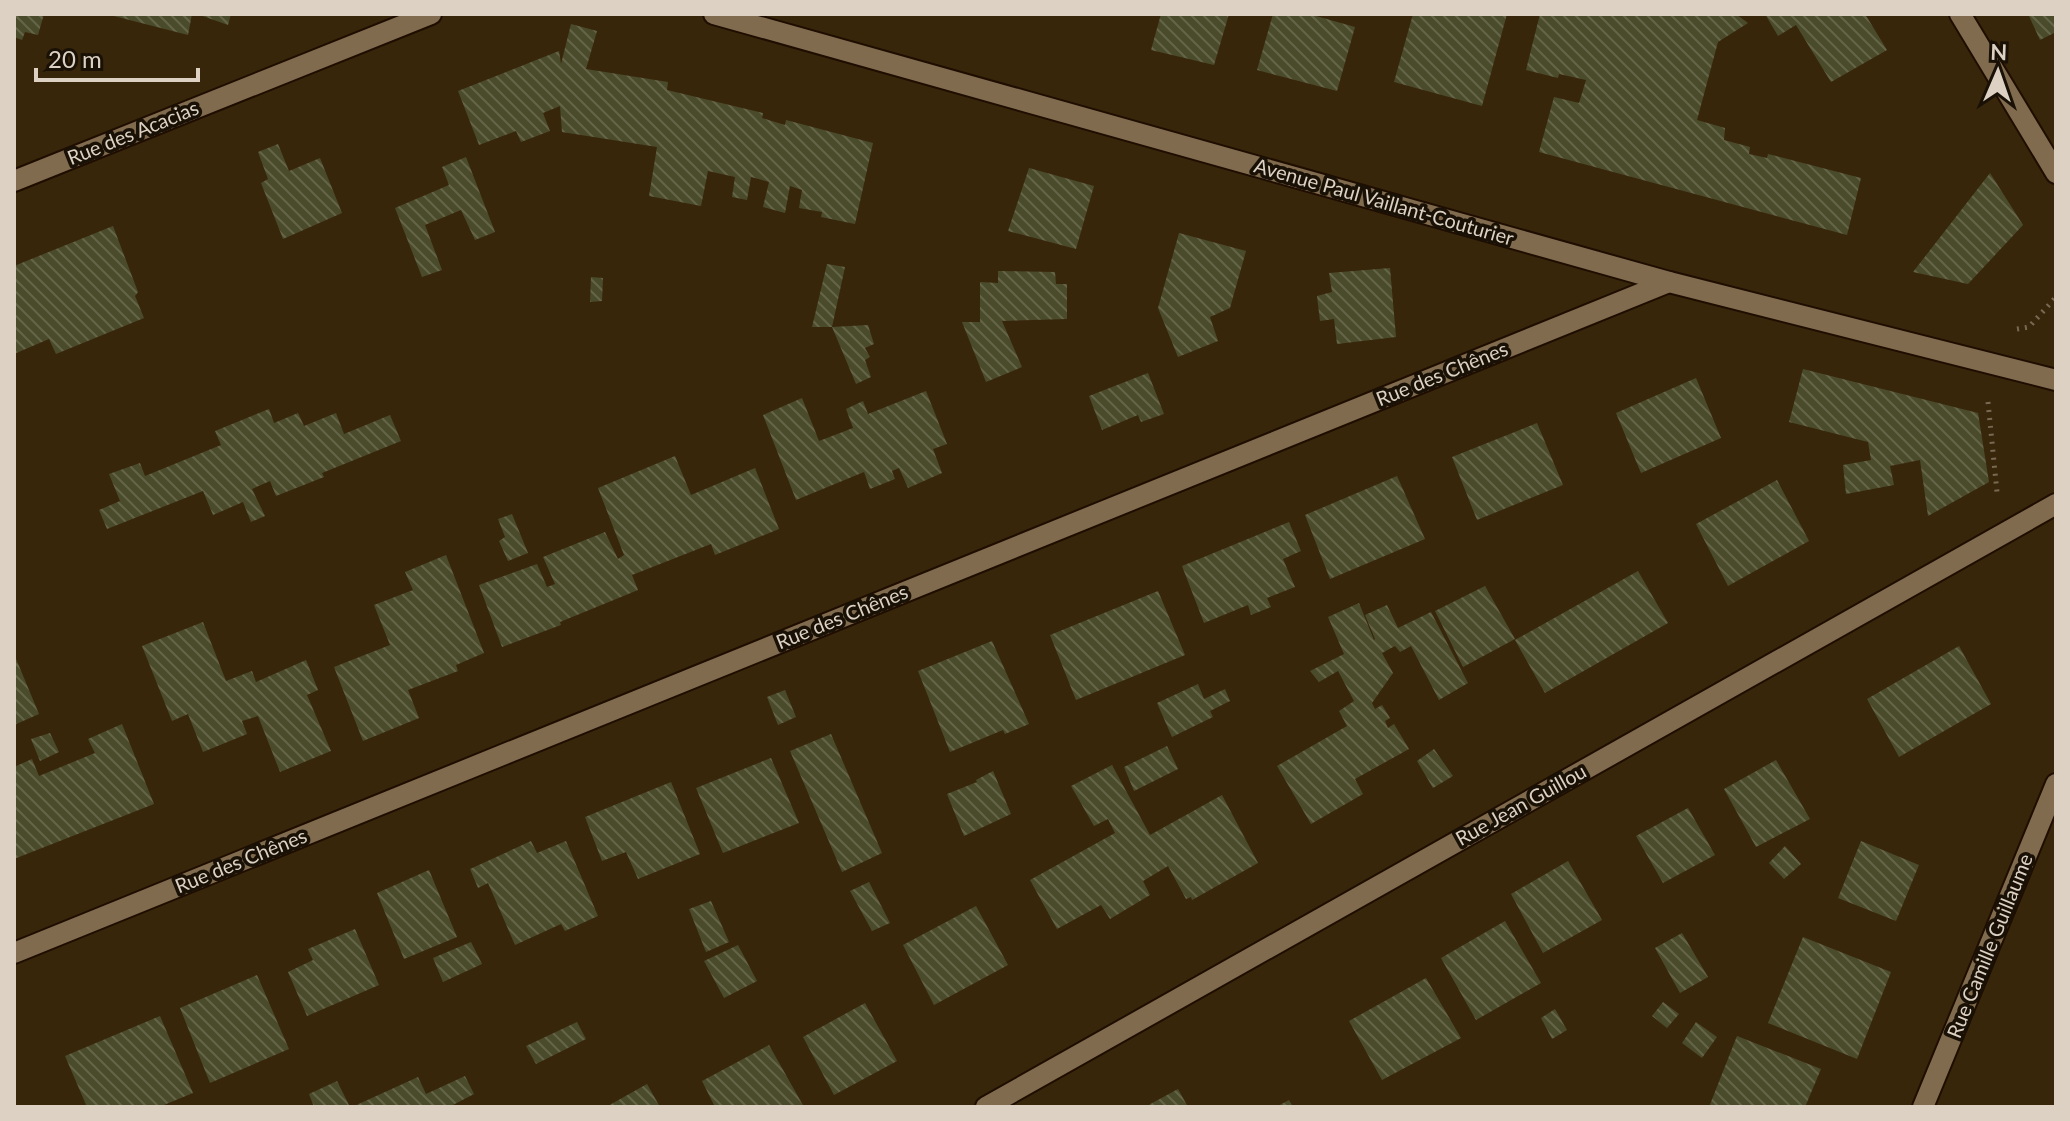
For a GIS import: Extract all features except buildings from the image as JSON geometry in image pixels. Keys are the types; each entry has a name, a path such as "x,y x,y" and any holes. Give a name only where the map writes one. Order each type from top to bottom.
{"street":[{"name":"Rue des Acacias","path":"14,181 431,14"},
{"name":"Avenue Paul Vaillant-Couturier","path":"714,14 1669,282 2056,380"},
{"path":"1960,14 2056,173"},
{"name":"Rue des Chênes","path":"14,953 1669,282"},
{"name":"Rue Jean Guillou","path":"986,1107 2056,504"},
{"name":"Rue Camille Guillaume","path":"1923,1107 2056,784"}],"path":[{"path":"2014,528 1998,503 1987,394 2005,331 2029,327 2056,297"}]}
